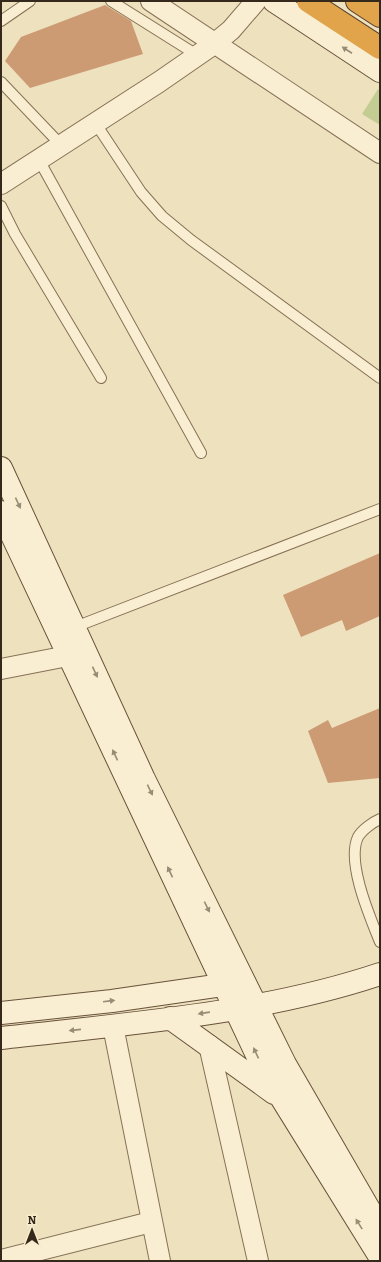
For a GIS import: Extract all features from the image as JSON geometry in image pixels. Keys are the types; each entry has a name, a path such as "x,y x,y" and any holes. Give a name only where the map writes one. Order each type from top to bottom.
{"highway":[{"path":"308,1 380,48"},
{"path":"357,1 380,16"}],"street":[{"path":"151,1 380,153"},
{"path":"1,184 96,124 214,44 231,30 256,1"},
{"path":"274,1 380,71"},
{"path":"1,468 75,627 78,654"},
{"path":"1,512 78,654 234,983 256,1005 285,1064 380,1228"},
{"path":"1,670 78,654"},
{"path":"1,1038 113,1026 256,1005 336,989 380,974"},
{"path":"234,983 234,1008 264,1070 380,1258 372,1261"},
{"path":"1,1013 112,1000 234,983"},
{"path":"170,1018 281,1098"},
{"path":"113,1026 160,1261"},
{"path":"209,1045 258,1261"},
{"path":"1,1260 151,1222"}],"lane":[{"path":"1,21 30,1"},
{"path":"112,1 197,55"},
{"path":"1,82 62,146"},
{"path":"96,124 140,192 162,216 191,240 380,378"},
{"path":"39,160 202,453"},
{"path":"1,206 19,240 101,378"},
{"path":"75,627 380,509"},
{"path":"380,819 374,822 358,836 354,856 358,877 380,942"}],"green space":[{"path":"378,89 380,91 380,125 362,114"}],"building":[{"path":"105,5 131,21 143,54 30,88 5,61 21,37"},
{"path":"380,553 380,616 346,631 342,620 301,637 283,595"},
{"path":"380,708 380,778 328,783 308,731 328,720 332,728"}]}
